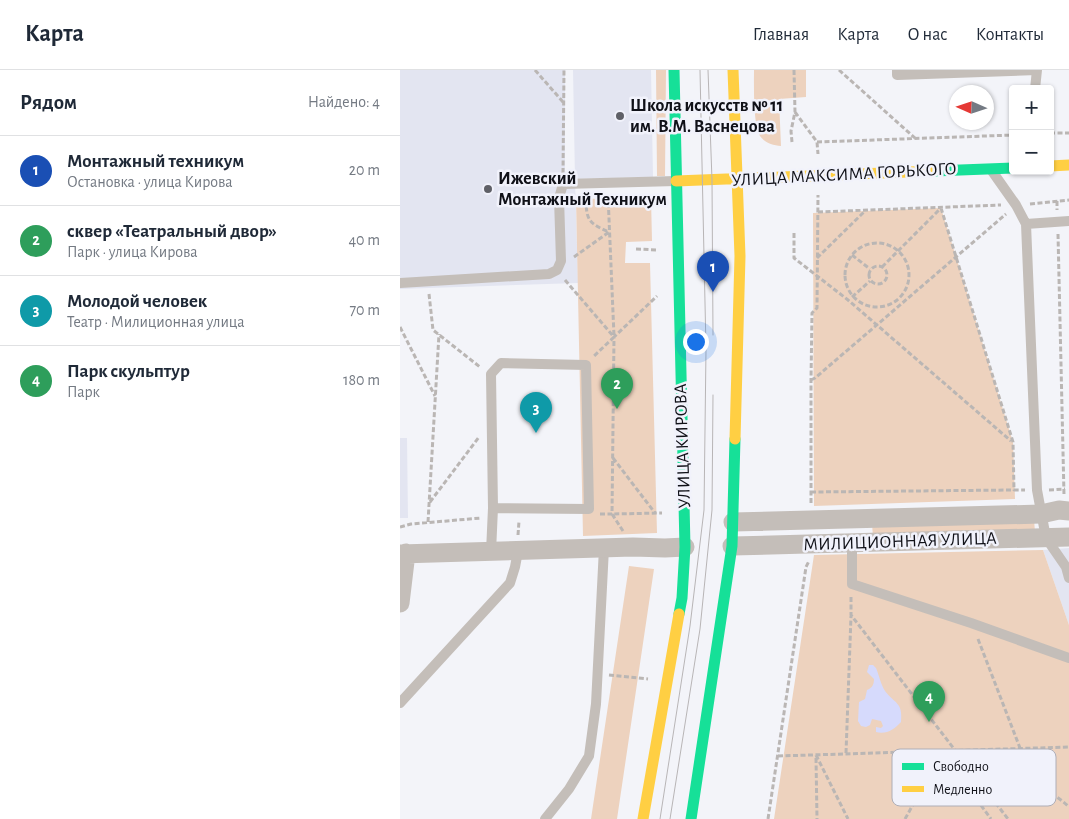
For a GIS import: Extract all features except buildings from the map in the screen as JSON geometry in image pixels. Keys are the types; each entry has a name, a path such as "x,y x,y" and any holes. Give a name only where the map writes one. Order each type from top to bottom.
{"main road":[{"name":"УЛИЦА КИРОВА","path":"643,819 682,598 686,547 674,70"},
{"path":"690,819 732,546 740,256 733,70"},
{"path":"1054,166 1069,165"},
{"name":"УЛИЦА МАКСИМА ГОРЬКОГО","path":"676,181 1009,168"}],"street":[{"name":"МИЛИЦИОННАЯ УЛИЦА","path":"733,522 1056,512"},
{"name":"МИЛИЦИОННАЯ УЛИЦА","path":"732,546 1069,537"},
{"path":"400,603 403,553 686,547"}],"lane":[{"path":"897,70 897,75 1037,70 1035,85"},
{"path":"991,169 1016,205 1026,224 1037,490 1056,512 1046,538 1066,568 1069,578"},
{"path":"400,283 549,274 557,270 561,261 559,198 563,184 676,181"},
{"path":"1026,224 1069,221"},
{"path":"491,552 493,512 492,374 502,363 586,365 589,510 493,512"},
{"path":"852,543 852,584 972,623 1069,658"},
{"path":"544,819 568,789 588,756 596,704 604,548"},
{"path":"400,703 403,702 510,583 516,567 518,551"}],"path":[{"path":"535,70 563,102"},
{"path":"563,184 564,70"},
{"path":"792,142 791,131 796,112 794,70"},
{"path":"838,70 916,138"},
{"path":"796,112 817,142 1009,135"},
{"path":"1054,133 1069,133"},
{"path":"586,183 586,212 592,225 609,232"},
{"path":"586,365 614,337 608,183"},
{"path":"811,508 810,380 812,313 816,308 818,212 1016,205 1069,200"},
{"path":"1056,512 1065,493 1057,201"},
{"path":"810,380 815,378 1016,205"},
{"path":"882,267 941,208"},
{"path":"941,208 1013,442 1014,490"},
{"path":"817,258 864,211"},
{"path":"609,232 557,270 614,337"},
{"path":"794,233 794,258 877,325 1013,442"},
{"path":"636,249 658,250 658,242"},
{"path":"874,243 889,245 898,251 905,259 909,279 906,289 900,297 892,304 882,307 862,304 852,297 845,281 844,272 852,254 859,248 874,243"},
{"path":"852,254 870,270"},
{"path":"877,266 882,267 886,272 885,280 878,284 870,281 868,276 870,270 877,266"},
{"path":"427,281 433,330 472,362"},
{"path":"852,297 870,281"},
{"path":"400,327 436,396"},
{"path":"428,522 439,334"},
{"path":"429,502 493,418"},
{"path":"612,458 655,513"},
{"path":"811,492 1064,489"},
{"path":"400,527 493,512"},
{"path":"632,547 612,514 664,513"},
{"path":"768,819 806,567 809,559"},
{"path":"846,753 852,584"},
{"path":"851,615 955,749"},
{"path":"972,623 1020,748"},
{"path":"597,674 651,679"},
{"path":"988,749 1069,747"},
{"path":"778,756 892,752"},
{"path":"816,755 817,819"},
{"path":"816,755 848,819"},
{"path":"1056,797 1069,807"},
{"path":"905,819 912,806"},
{"path":"981,806 991,819"},
{"path":"998,806 1008,819"}],"shaded area":[{"name":"Ижевский Монтажный Техникум","path":"400,70 565,70 565,171 567,176 575,179 578,283 400,289"},
{"path":"573,70 651,70 653,177 575,179"},
{"path":"656,70 666,70 665,176 657,176"},
{"path":"754,70 806,70 806,97 779,99 781,146 764,140 758,131 754,104"},
{"path":"651,198 652,241 626,242 625,263 650,263 657,533 583,536 576,199"},
{"path":"941,208 1013,442 1015,499 814,506 813,213"},
{"path":"400,438 407,438 408,518 400,518"},
{"path":"1034,518 1035,533 873,538 872,523"},
{"path":"1069,548 1069,625 1043,550"},
{"path":"1043,550 1069,625 1069,819 774,819 814,555"},
{"path":"629,566 654,569 617,819 591,819"}],"water":[{"path":"869,665 873,665 876,668 884,689 898,704 901,711 901,722 887,732 876,732 876,727 881,728 883,726 881,721 872,719 870,725 866,727 861,726 858,721 859,702 865,699 867,690 874,683 874,679 867,672"}],"tram line":[{"path":"660,819 690,626 704,510 706,349 700,70"},
{"path":"708,70 712,180 713,335"},
{"path":"670,819 700,629 712,510 713,395"}],"traffic: fast":[{"path":"674,70 685,547 682,598 679,614"},
{"path":"934,171 1009,168"},
{"path":"691,819 732,546 735,439"}],"traffic: slow":[{"path":"733,70 740,256 735,439"},
{"path":"1054,166 1069,165"},
{"path":"676,181 934,171"},
{"path":"643,819 679,614"}],"place":[{"name":"Школа искусств № 11 им. В.М. Васнецова","path":"620,116"},
{"name":"Ижевский Монтажный Техникум","path":"488,189"},
{"name":"Монтажный техникум","path":"713,292"},
{"name":"сквер «Театральный двор»","path":"617,409"},
{"name":"Молодой человек","path":"536,433"},
{"name":"Парк скульптур","path":"929,722"}]}
